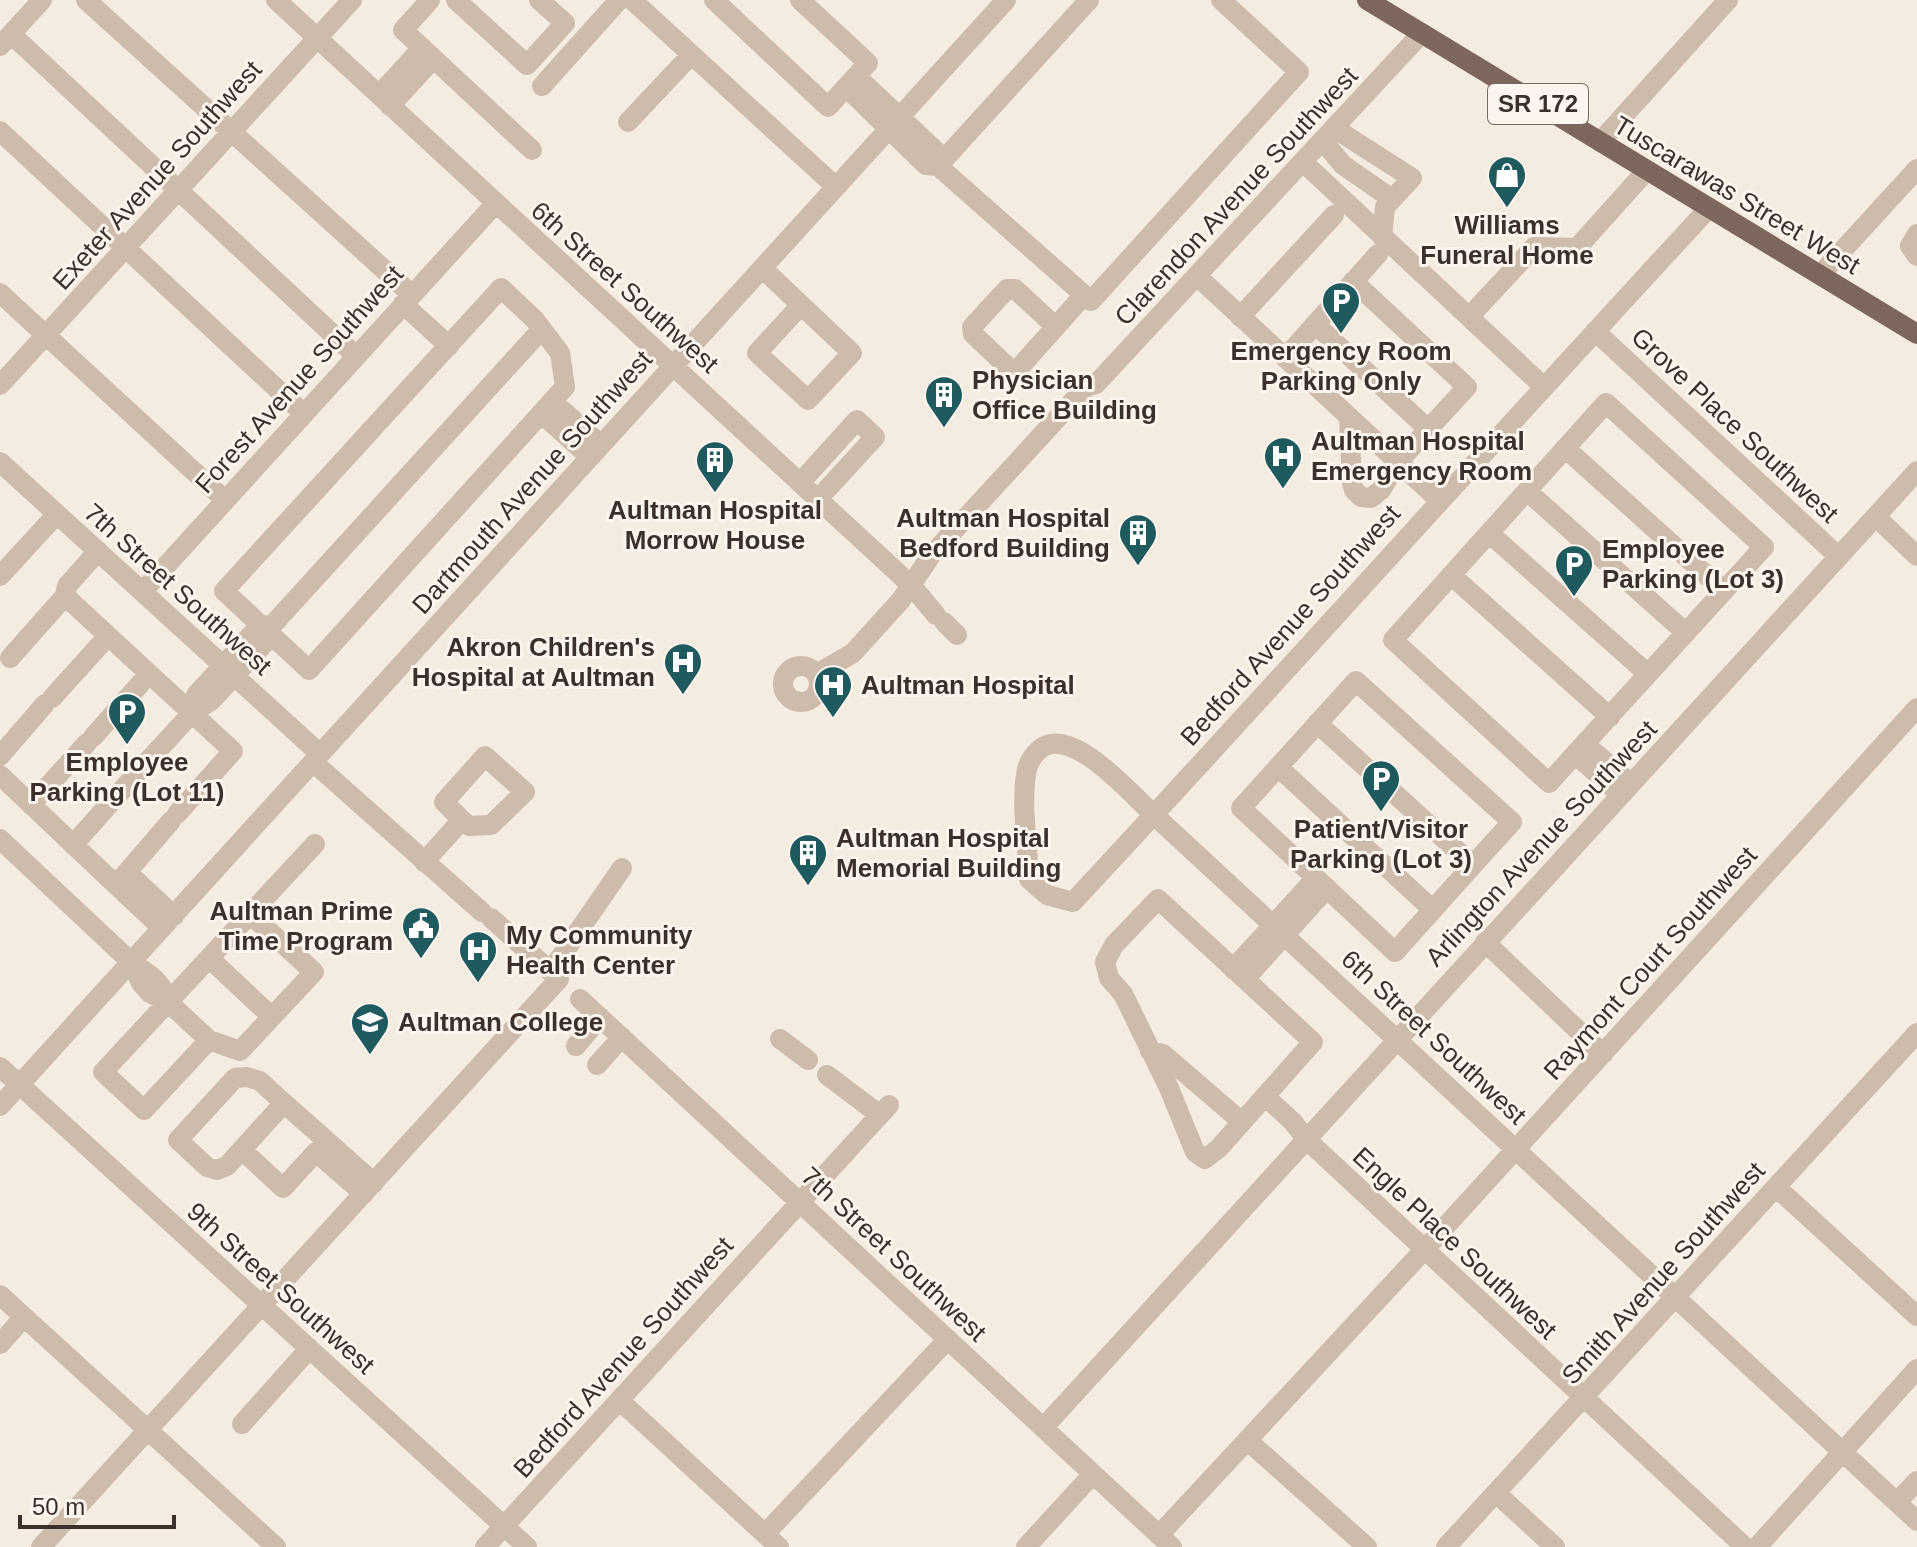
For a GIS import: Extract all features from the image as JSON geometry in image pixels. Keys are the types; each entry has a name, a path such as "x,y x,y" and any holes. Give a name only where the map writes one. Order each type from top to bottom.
{"main road":[{"name":"Tuscarawas Street West","path":"1367,0 1917,334"}],"street":[{"path":"42,0 5,40 179,189 355,355"},
{"path":"86,0 232,131 407,299 449,346"},
{"name":"6th Street Southwest","path":"276,0 911,585 946,624"},
{"name":"Exeter Avenue Southwest","path":"0,385 352,0"},
{"path":"430,0 403,30 532,150"},
{"path":"456,0 527,65 565,23 539,0"},
{"path":"542,86 619,0"},
{"path":"632,0 836,187"},
{"path":"714,0 828,107 868,63 800,0"},
{"path":"938,166 1089,0"},
{"path":"851,82 894,122 937,152 938,166 1091,301 1299,72 1221,0"},
{"name":"Dartmouth Avenue Southwest","path":"0,1106 1004,1"},
{"path":"1600,142 1716,4"},
{"name":"Clarendon Avenue Southwest","path":"817,674 853,653 901,600 934,553 1086,387 1096,384 1198,277 1422,33"},
{"path":"385,100 427,54"},
{"path":"628,122 691,55"},
{"path":"0,131 303,413"},
{"path":"1285,358 1353,281 1380,245 1385,207 1412,178 1328,135"},
{"path":"1328,135 1343,165 1392,199"},
{"path":"1303,162 1380,245 1469,317 1544,387"},
{"path":"1820,275 1917,169"},
{"path":"1469,317 1534,247 1577,248 1647,170"},
{"name":"Forest Avenue Southwest","path":"143,591 496,203"},
{"name":"Bedford Avenue Southwest","path":"1073,902 1709,208"},
{"path":"1240,317 1334,215"},
{"path":"1917,234 1910,246 1917,256"},
{"path":"762,268 852,353 808,400 757,353 801,305"},
{"path":"1198,277 1440,501"},
{"path":"1349,417 1352,483 1359,495 1368,498 1377,495 1398,462 1467,387 1353,281"},
{"path":"501,288 542,329 560,353 565,387 309,670 224,591 449,346 501,288"},
{"path":"0,293 225,500"},
{"path":"1056,327 1084,295"},
{"path":"1315,324 1428,429"},
{"path":"73,845 192,713 212,700 230,670 542,329"},
{"name":"Grove Place Southwest","path":"1595,331 1839,557"},
{"path":"1606,403 1764,547 1549,783 1393,640 1527,491 1606,403"},
{"path":"547,407 596,451"},
{"path":"800,483 857,420 875,437 818,499"},
{"path":"1565,448 1724,591"},
{"name":"7th Street Southwest","path":"0,462 230,670 424,862 622,1037 1166,1541"},
{"name":"Arlington Avenue Southwest","path":"1043,1428 1917,471"},
{"path":"1527,491 1686,633"},
{"path":"0,576 57,514"},
{"name":"Grove Place Southwest","path":"1876,517 1917,556"},
{"path":"1489,533 1648,674"},
{"path":"5,664 65,596 67,586 98,551"},
{"path":"1451,575 1610,717"},
{"path":"65,596 233,751 121,878"},
{"path":"0,756 108,636"},
{"path":"31,805 149,674"},
{"path":"1356,681 1512,822 1395,952 1241,808 1317,723 1356,681"},
{"name":"Raymont Court Southwest","path":"1166,1541 1247,1440 1917,708"},
{"path":"1317,723 1473,865"},
{"name":"6th Street Southwest","path":"1073,902 1047,895 1029,879 1026,772 1033,756 1051,743 1069,745 1091,758 1398,1038 1917,1521"},
{"path":"1580,749 1626,790"},
{"path":"1278,767 1433,910"},
{"path":"0,775 73,845 121,878 168,922"},
{"path":"424,862 462,820"},
{"path":"0,839 131,962 155,978 164,988 168,1002 209,1040 240,1051 314,972 250,914"},
{"path":"209,1040 144,1110 103,1072 315,844"},
{"path":"41,1547 369,1189 565,985 622,868"},
{"path":"1239,974 1321,883"},
{"path":"1158,899 1239,974 1313,1042 1266,1097 1205,1159 1195,1152 1169,1088 1123,994 1109,978 1105,962 1114,945 1158,899"},
{"path":"1485,942 1603,1054"},
{"path":"209,958 272,1017"},
{"path":"576,1046 600,1017"},
{"name":"Smith Avenue Southwest","path":"1446,1547 1917,1033"},
{"path":"597,1065 622,1037"},
{"path":"780,1039 808,1060"},
{"path":"1150,1051 1163,1054 1242,1122"},
{"name":"9th Street Southwest","path":"0,1067 527,1547"},
{"name":"Bedford Avenue Southwest","path":"485,1547 885,1110 827,1075"},
{"path":"284,1103 227,1166 217,1170 207,1167 178,1140 235,1078 247,1077 260,1081 284,1103 369,1189"},
{"name":"Engle Place Southwest","path":"1266,1097 1424,1250 1745,1547"},
{"path":"242,1150 283,1188 316,1152 369,1189"},
{"path":"1776,1187 1917,1316"},
{"path":"0,1295 271,1545"},
{"path":"0,1344 24,1317"},
{"path":"619,1400 772,1540 948,1339"},
{"path":"242,1424 309,1349"},
{"path":"1757,1547 1917,1369"},
{"path":"1247,1440 1367,1547"},
{"path":"1026,1547 1093,1474"},
{"path":"1897,1502 1917,1481"},
{"path":"1496,1493 1555,1547"}],"place":[{"name":"Williams Funeral Home","path":"1507,209"},
{"name":"Emergency Room Parking Only","path":"1341,335"},
{"name":"Physician Office Building","path":"944,429"},
{"name":"Aultman Hospital Emergency Room","path":"1283,490"},
{"name":"Aultman Hospital Morrow House","path":"715,494"},
{"name":"Aultman Hospital Bedford Building","path":"1138,567"},
{"name":"Employee Parking (Lot 3)","path":"1574,598"},
{"name":"Akron Children's Hospital at Aultman","path":"683,696"},
{"name":"Aultman Hospital","path":"833,719"},
{"name":"Employee Parking (Lot 11)","path":"127,746"},
{"name":"Patient/Visitor Parking (Lot 3)","path":"1381,813"},
{"name":"Aultman Hospital Memorial Building","path":"808,887"},
{"name":"Aultman Prime Time Program","path":"421,960"},
{"name":"My Community Health Center","path":"478,984"},
{"name":"Aultman College","path":"370,1056"}]}
